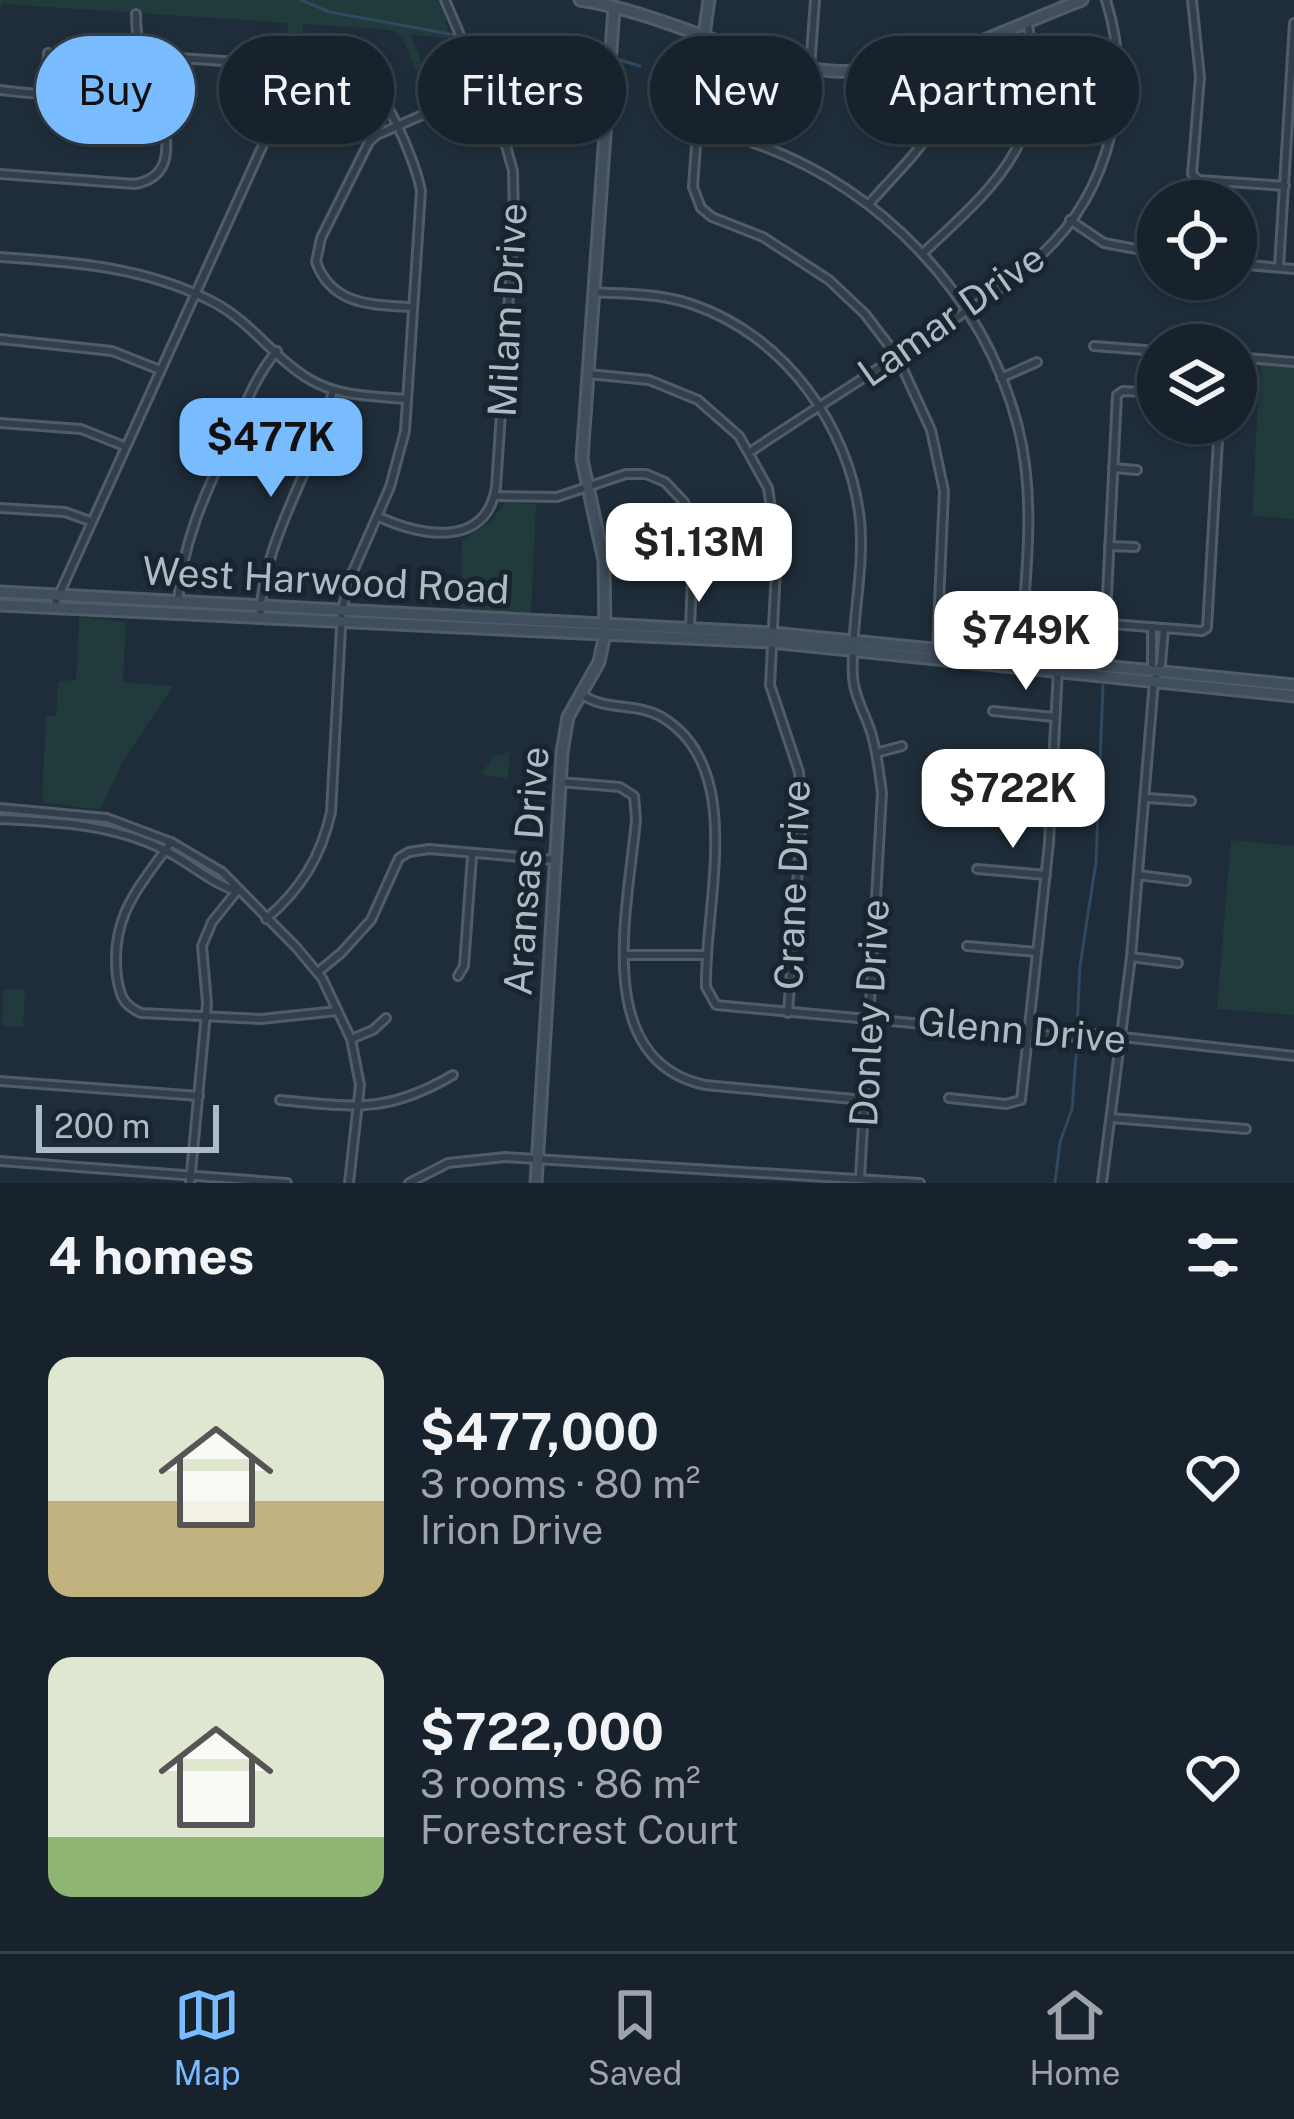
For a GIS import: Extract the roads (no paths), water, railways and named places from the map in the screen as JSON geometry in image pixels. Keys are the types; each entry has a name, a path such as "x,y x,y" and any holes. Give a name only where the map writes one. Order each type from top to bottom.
{"street":[{"name":"Milam Drive","path":"445,0 457,36"},
{"path":"580,0 615,4 707,36"},
{"path":"704,35 709,0"},
{"path":"812,36 815,0"},
{"path":"988,36 1082,0"},
{"name":"Lamar Drive","path":"751,451 967,310 1043,254 1070,220 1103,161 1115,112 1119,60 1106,0"},
{"path":"1192,0 1200,76 1192,174 1199,179 1285,186"},
{"name":"Aransas Drive","path":"611,36 615,4"},
{"path":"136,14 139,36"},
{"path":"922,254 988,193 1018,149 1029,116 1034,76 1027,21"},
{"path":"1279,268 1294,23"},
{"path":"0,90 36,93"},
{"path":"413,307 355,302 335,291 316,262 317,248 358,158 377,135 418,116"},
{"path":"266,919 299,888 326,836 342,615 350,578 379,517 401,451 421,191 395,126"},
{"path":"0,174 135,184 153,178 166,144"},
{"path":"55,602 264,144"},
{"name":"Milam Drive","path":"495,496 514,184 507,144"},
{"name":"Aransas Drive","path":"536,1183 566,728 599,662 605,628 604,561 582,460 604,144"},
{"path":"697,144 693,187 701,208 763,237 829,280 865,314 897,356 931,430 944,491 937,654"},
{"path":"748,144 799,161 869,204 922,254 967,310 1001,378 1018,429 1027,501 1020,663"},
{"path":"869,204 920,144"},
{"path":"1070,220 1103,243 1137,249"},
{"path":"0,257 116,268 194,293 247,323 311,381 333,390 407,399"},
{"path":"1257,265 1294,269"},
{"name":"Donley Drive","path":"593,292 663,297 713,313 776,356 819,406 845,456 857,501 860,540 854,688 876,753 882,793 860,1178"},
{"path":"0,339 112,351 160,370"},
{"path":"1094,346 1137,349"},
{"path":"178,608 180,571 194,520 256,382 277,352"},
{"path":"1257,359 1294,362"},
{"path":"1001,378 1036,362"},
{"name":"Crane Drive","path":"588,374 650,380 682,392 719,416 751,451 768,488 775,516 772,697 799,772 802,811 788,1012"},
{"path":"260,612 267,562 316,448 333,390"},
{"path":"1137,392 1119,392 1109,546 1107,620 1111,624 1207,628 1218,444"},
{"path":"0,423 81,429 124,446"},
{"path":"1113,468 1137,470"},
{"path":"379,517 406,529 454,533 481,520 495,496 557,497 626,474 646,474 664,482 685,502 694,524 690,632"},
{"path":"0,508 65,512 90,521"},
{"path":"1109,546 1136,547"},
{"name":"West Harwood Road","path":"0,592 55,602"},
{"name":"West Harwood Road","path":"0,605 55,602 690,632 1290,690"},
{"path":"1102,1183 1146,797 1155,676 1152,627"},
{"path":"1155,676 1161,664 1164,628"},
{"path":"949,1098 1006,1104 1021,1100 1046,874 1058,667"},
{"name":"Glenn Drive","path":"580,693 602,705 658,715 680,730 706,765 715,812 706,987 716,1005 1121,1037 1294,1056"},
{"path":"993,711 1054,717"},
{"path":"876,753 902,746"},
{"path":"560,782 620,788 634,796 626,1004 649,1052 684,1080 864,1100"},
{"path":"984,790 1050,795"},
{"path":"1146,797 1191,801"},
{"path":"0,808 107,818 171,842 222,872 318,972 351,1039 360,1085 350,1183"},
{"path":"32,820 33,809"},
{"path":"104,828 107,818"},
{"path":"0,819 104,828 166,850 222,886 237,890"},
{"path":"171,842 130,898 118,927 119,990 126,1004 142,1013 261,1019 337,1011"},
{"path":"318,972 371,920 399,858 409,852 429,849 555,860"},
{"path":"458,976 464,966 472,856"},
{"path":"977,868 1046,874"},
{"path":"1138,875 1186,881"},
{"path":"191,1180 206,1016 202,946 212,922 237,890"},
{"path":"967,946 1037,952"},
{"path":"626,955 705,955"},
{"path":"1131,957 1178,963"},
{"path":"351,1039 373,1030 386,1018"},
{"path":"280,1100 356,1108 391,1104 453,1075"},
{"path":"0,1081 199,1096"},
{"path":"1111,1118 1246,1129"},
{"path":"409,1183 461,1160 537,1159 762,1178 920,1183"},
{"path":"0,1161 191,1180 287,1183"}],"waterway":[{"path":"301,0 330,12 455,35"},
{"path":"626,62 640,66"},
{"path":"1077,1028 1080,966 1096,862 1103,686"},
{"path":"1055,1183 1060,1142 1072,1109 1077,1044"}]}
